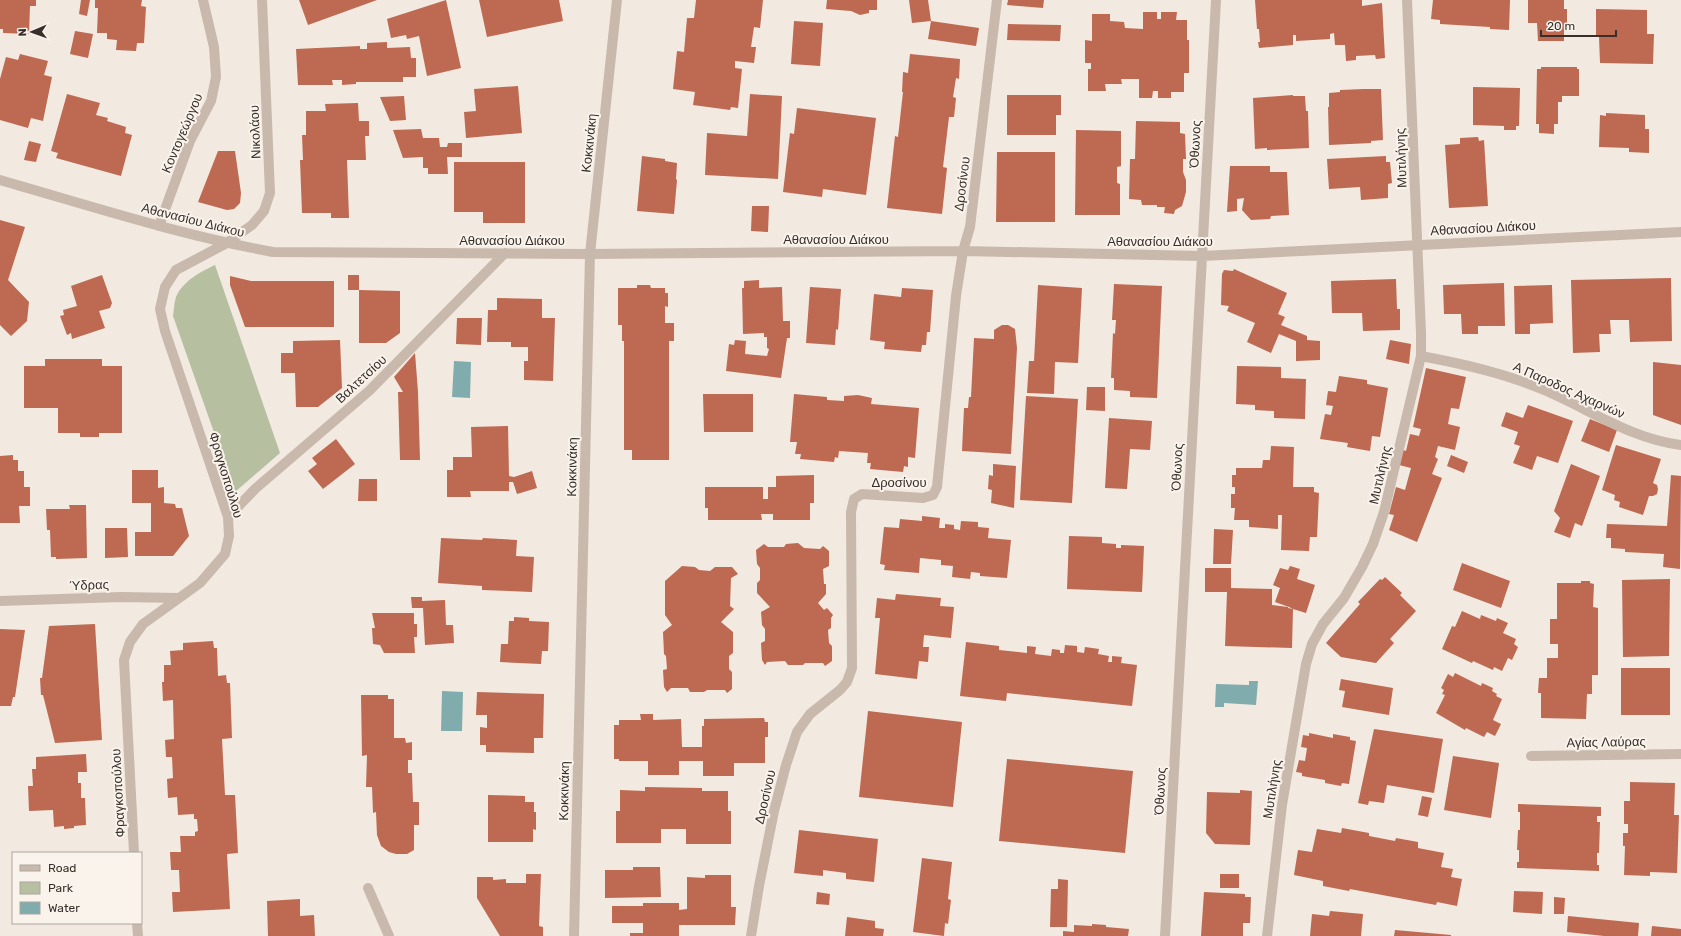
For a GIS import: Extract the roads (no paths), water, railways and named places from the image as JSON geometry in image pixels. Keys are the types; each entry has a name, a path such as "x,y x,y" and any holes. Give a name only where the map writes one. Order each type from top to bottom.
{"street":[{"name":"Κοντογεώργου","path":"159,226 190,141 211,101 216,77 214,47 203,0"},
{"name":"Νικολάου","path":"225,244 252,225 264,211 270,192 262,0"},
{"name":"Κοκκινάκη","path":"574,936 590,254 617,0"},
{"name":"Δροσίνου","path":"751,936 774,811 786,765 798,732 810,714 848,682 852,668 851,512 854,499 862,494 923,498 933,495 937,486 956,296 963,252 970,228 997,0"},
{"name":"Όθωνος","path":"1165,936 1216,0"},
{"name":"Μυτιλήνης","path":"1267,936 1282,805 1306,664 1312,644 1323,624 1344,598 1373,544 1384,512 1421,356 1422,333 1407,0"},
{"name":"Αθανασίου Διάκου","path":"0,180 225,244 273,252 590,254 963,252 1202,256 1417,244 1681,232"},
{"name":"Φραγκοπούλου","path":"134,852 124,660 130,642 143,624 200,583 225,554 229,536 228,517 165,332 160,308 165,287 176,270 225,244"},
{"name":"Βαλτετσίου","path":"228,517 254,489 369,391 505,253"},
{"name":"Α Παροδος Αχαρνών","path":"1421,356 1482,368 1513,378 1544,390 1633,433 1663,442 1681,445"},
{"name":"Ύδρας","path":"0,601 121,597 180,598"},
{"name":"Αγίας Λαύρας","path":"1530,756 1681,754"},
{"path":"368,888 389,936"},
{"path":"137,924 138,936"}],"water":[{"path":"454,361 471,362 470,398 452,397"},
{"path":"1249,681 1258,681 1256,705 1224,703 1224,707 1215,707 1216,684 1249,685"},
{"path":"442,691 463,692 462,731 441,731"}]}
